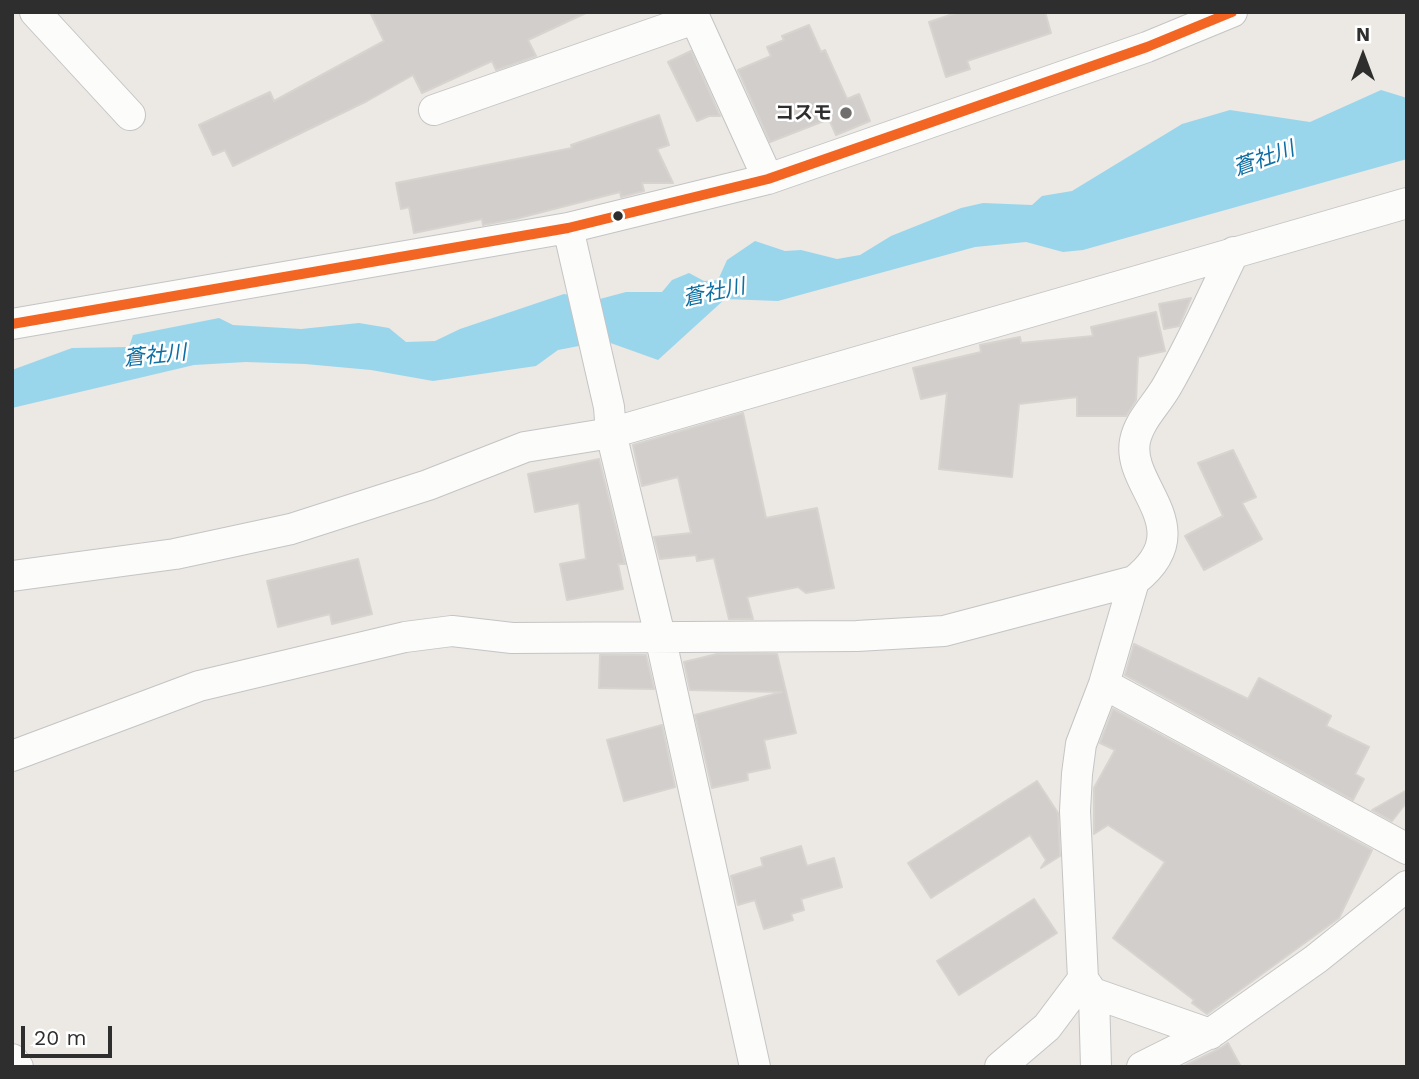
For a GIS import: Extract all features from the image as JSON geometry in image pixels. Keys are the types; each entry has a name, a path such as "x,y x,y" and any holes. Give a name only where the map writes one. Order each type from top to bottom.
{"street":[{"path":"35,12 130,115"},
{"path":"14,322 571,240 768,179 1147,47 1232,12"},
{"path":"434,110 693,15 768,179"},
{"path":"12,576 175,554 291,529 428,485 525,447 610,420 1234,252 1407,202"},
{"path":"571,240 755,1067"},
{"path":"12,755 199,686 405,637 452,631 512,638 857,636 944,631 1134,581 1143,575 1160,548 1163,522 1138,463 1134,443 1141,426 1167,386 1234,252"},
{"path":"1096,1067 1075,811 1077,774 1081,744 1104,684 1134,581"},
{"path":"1104,684 1407,849"},
{"path":"1142,1067 1210,1034 1316,959 1407,886"},
{"path":"1088,986 1210,1034"},
{"path":"1000,1067 1088,986"},
{"path":"12,1059 18,1067"}],"water":[{"name":"蒼社川","path":"1381,90 1407,98 1407,159 1083,250 1063,252 1026,242 975,247 778,301 725,299 658,360 605,341 558,350 536,366 433,381 371,370 305,364 246,362 194,365 12,408 12,370 72,348 129,347 133,335 219,318 233,325 301,329 359,323 389,328 406,342 435,341 460,329 564,294 596,300 626,292 662,292 672,280 689,273 704,281 718,280 727,260 755,241 785,251 801,250 837,259 860,255 891,236 961,208 983,203 1032,205 1042,196 1072,191 1182,124 1230,110 1310,122"}],"building":[{"path":"370,12 588,12 528,40 536,56 496,70 492,61 422,93 413,75 367,101 233,166 225,150 213,155 199,125 270,92 274,101 384,41"},
{"path":"959,12 1045,12 1051,33 967,61 970,69 946,77 929,22"},
{"path":"809,25 821,52 825,50 847,99 859,94 870,121 836,135 829,119 770,142 738,70 771,56 767,47 784,40 782,36"},
{"path":"691,51 720,116 709,116 697,121 668,62"},
{"path":"659,115 669,145 657,149 673,183 642,183 644,191 621,197 620,192 515,219 483,225 482,219 414,233 409,207 401,209 396,183 572,148 571,145"},
{"path":"1191,298 1179,326 1164,329 1159,304"},
{"path":"1156,312 1165,351 1138,357 1136,400 1126,416 1077,416 1077,397 1019,404 1012,477 939,469 947,393 921,399 913,368 981,352 980,345 1020,337 1021,343 1093,336 1091,327"},
{"path":"743,413 766,518 817,508 834,588 806,593 798,587 747,597 753,619 729,619 714,558 697,561 696,555 660,559 654,537 691,533 678,477 642,486 633,445"},
{"path":"1233,450 1256,497 1242,503 1262,539 1204,570 1185,536 1223,516 1198,463"},
{"path":"599,459 625,564 618,564 623,589 567,600 560,564 586,559 579,503 535,512 528,474"},
{"path":"358,559 372,614 332,624 330,614 278,627 267,581"},
{"path":"1134,644 1248,699 1259,678 1331,716 1326,726 1369,747 1355,774 1364,779 1353,800 1125,675"},
{"path":"717,654 777,654 796,733 764,740 770,768 747,773 748,780 712,788 695,715 782,692 690,690 684,662"},
{"path":"600,655 646,655 654,689 599,688"},
{"path":"1113,709 1372,850 1339,918 1207,1014 1192,1003 1194,1000 1113,938 1165,862 1108,825 1094,834 1094,788 1115,750 1100,743"},
{"path":"662,725 675,787 624,801 607,740"},
{"path":"1037,781 1058,813 1060,856 1041,868 1046,860 1030,835 931,898 908,863"},
{"path":"1407,790 1407,802 1392,821 1372,810"},
{"path":"801,846 807,866 834,858 842,887 801,899 804,910 791,914 793,920 764,929 755,900 738,905 731,876 763,866 761,858"},
{"path":"1034,899 1057,933 959,995 937,961"},
{"path":"1228,1043 1241,1067 1182,1067 1221,1048"}],"transit line":[{"path":"12,324 568,228 768,179 1147,47 1232,12"}],"place":[{"name":"コスモ","path":"846,113"}]}
